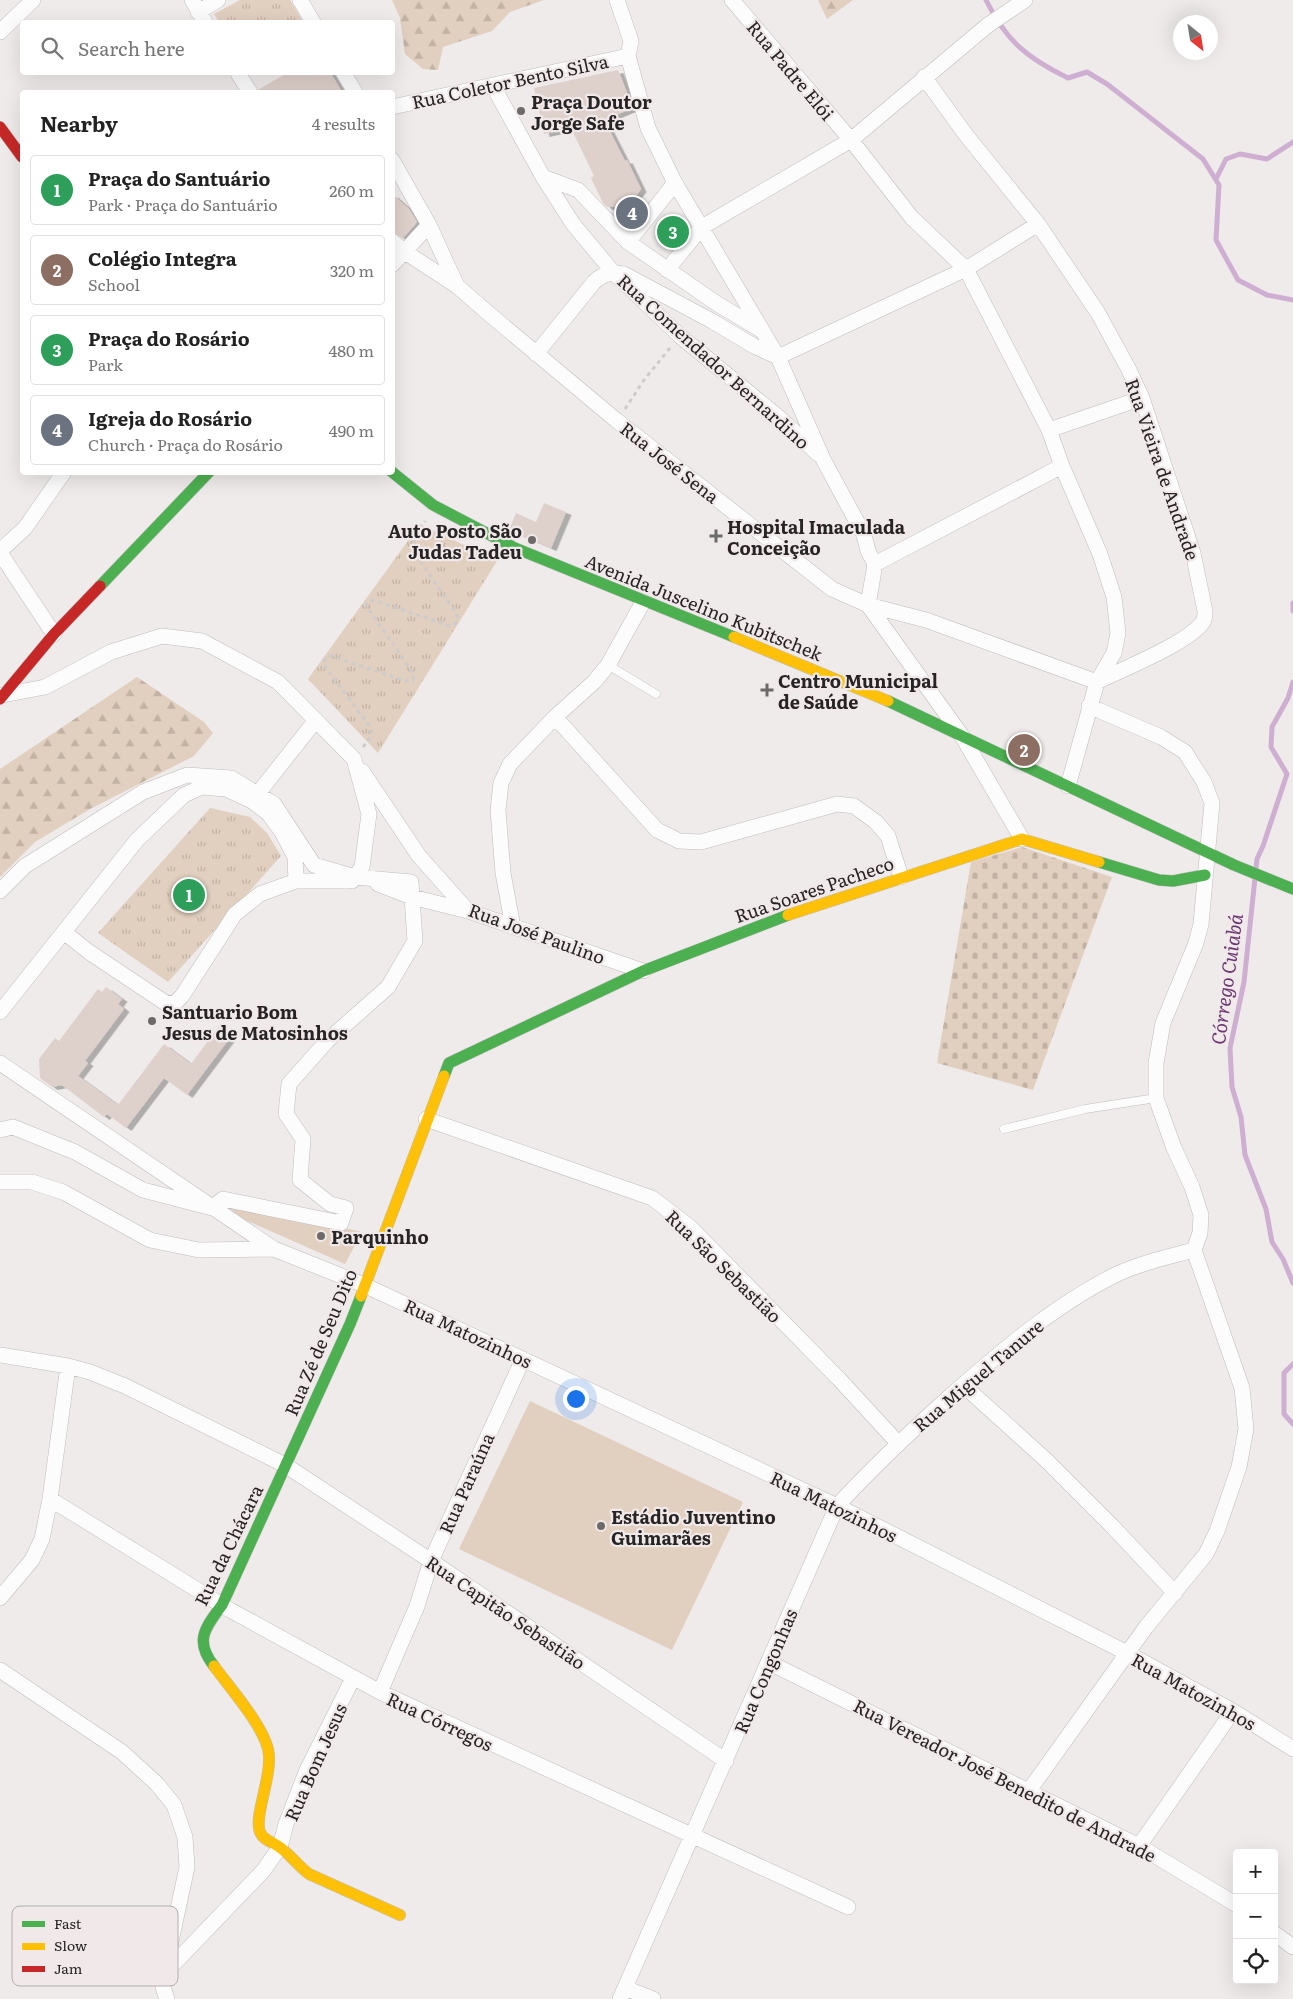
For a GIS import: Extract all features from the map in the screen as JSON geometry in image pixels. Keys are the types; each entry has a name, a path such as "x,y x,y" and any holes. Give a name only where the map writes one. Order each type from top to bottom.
{"street":[{"path":"0,32 33,0"},
{"path":"199,11 218,0"},
{"path":"300,0 312,20"},
{"name":"Rua Comendador Bernardino","path":"617,0 631,41 628,56 648,128 675,183 778,356 823,459 864,535 868,551 875,564"},
{"name":"Rua Padre Elói","path":"732,0 851,140 912,218 966,269 1049,430 1062,466 1100,554 1114,596 1118,633 1114,653 1096,682 1068,786"},
{"path":"667,270 702,227 851,140 988,25 1025,0"},
{"name":"Rua Coletor Bento Silva","path":"395,106 628,56"},
{"path":"239,75 249,90"},
{"path":"345,75 354,90"},
{"name":"Rua Vieira de Andrade","path":"924,77 966,135 1038,224 1098,312 1142,398 1193,553 1205,611 1204,620 1198,628 1167,648 1096,682"},
{"name":"Rua Comendador Bernardino","path":"494,86 543,177 573,224 613,272 680,336 782,420 823,459"},
{"path":"0,127 20,153"},
{"path":"395,170 428,225 457,286"},
{"path":"543,177 578,190 628,242 667,270 762,331"},
{"path":"628,242 675,183"},
{"path":"536,354 594,282 602,275 613,272 624,274 712,321 754,346 778,356 966,269 1038,224"},
{"path":"395,262 428,225"},
{"path":"395,244 457,286"},
{"name":"Rua José Sena","path":"457,286 616,420 832,589 868,605 926,620 1096,682"},
{"path":"1049,430 1142,398"},
{"path":"1062,466 875,564 868,605 962,736 1022,839 1159,880 1173,881 1205,874"},
{"name":"Avenida Juscelino Kubitschek","path":"395,474 433,504 515,548 643,602 875,695 1208,852 1288,887"},
{"path":"54,634 0,552 25,528 62,475"},
{"path":"2,697 54,634 206,475"},
{"path":"513,927 502,864 498,810 501,783 510,764 555,717 594,682 608,665 643,602"},
{"name":"Rua José Paulino","path":"2,697 45,688 111,652 162,636 202,641 278,682 316,720 354,759 419,856 468,911 643,971"},
{"path":"1028,1792 1146,1627 1206,1554 1217,1530 1239,1467 1246,1430 1242,1388 1194,1250 1200,1233 1201,1215 1156,1098 1156,1063 1163,1023 1196,943 1201,924 1212,803 1204,782 1185,752 1161,737 1089,706"},
{"path":"555,717 657,830 679,841 701,842 837,804 854,806 876,822 888,836 901,877"},
{"path":"254,797 316,720"},
{"path":"353,879 362,867 369,814 354,759"},
{"path":"0,891 25,866 143,792 186,774 231,778 254,797 282,832 294,857 296,881"},
{"path":"0,1012 137,840 184,795 202,787 226,789 274,804 314,865 353,879"},
{"name":"Rua Soares Pacheco","path":"449,1063 643,971 756,926 1022,839"},
{"path":"64,932 167,1004 176,1002 182,996 236,914 260,894 296,881 353,879 411,882 415,941 388,987 327,1041 289,1084 286,1114 303,1139 300,1180 330,1204 346,1208 341,1223 223,1199 212,1208"},
{"path":"412,897 468,911"},
{"path":"0,1063 274,1249"},
{"name":"Rua Zé de Seu Dito","path":"285,1465 350,1324 426,1119 449,1063"},
{"name":"Rua São Sebastião","path":"426,1119 652,1198 690,1227 898,1443"},
{"path":"0,1130 13,1127 75,1152 143,1190 212,1208"},
{"path":"0,1182 32,1182 63,1192 150,1240 199,1250 274,1249"},
{"name":"Rua Matozinhos","path":"274,1249 364,1285 837,1506 1128,1653 1233,1711 1293,1749"},
{"name":"Rua Miguel Tanure","path":"837,1506 898,1443 1010,1343 1066,1304 1115,1275 1150,1262 1194,1250"},
{"name":"Rua Capitão Sebastião","path":"0,1355 68,1366 90,1372 125,1386 285,1465 431,1561 726,1761"},
{"name":"Rua Paraúna","path":"380,1692 417,1606 431,1561 523,1359"},
{"path":"0,1598 32,1560 42,1539 50,1499 68,1366"},
{"path":"963,1385 1046,1460 1175,1593"},
{"name":"Rua da Chácara","path":"280,1847 264,1838 260,1833 258,1825 268,1769 269,1751 262,1734 206,1656 202,1645 202,1634 222,1605 285,1465"},
{"name":"Rua Córregos","path":"50,1499 222,1605 380,1692 848,1907"},
{"name":"Rua Congonhas","path":"622,1994 837,1506"},
{"name":"Rua Vereador José Benedito de Andrade","path":"768,1662 1139,1846 1233,1903"},
{"path":"0,1670 122,1752 157,1784 174,1805 185,1837 187,1866 178,1913"},
{"name":"Rua Bom Jesus","path":"178,1959 263,1871 280,1847 286,1824 307,1770 353,1678"},
{"path":"1139,1846 1233,1711"},
{"path":"280,1847 298,1866 309,1874 400,1915"},
{"path":"1278,1936 1293,1947"},
{"path":"163,1986 167,1999"},
{"path":"622,1994 653,1999"}],"lane":[{"path":"608,665 656,694"},
{"path":"1004,1129 1085,1109 1156,1098"}],"path":[{"path":"616,420 644,380 680,336"},
{"path":"354,759 371,736 371,728 323,662 328,656 331,656 406,681 413,680 413,673 367,607 367,603 370,600 450,626 457,622 458,618 455,612 413,550 412,545 415,537 422,528 433,504"}],"green space":[{"path":"240,0 290,0 302,20 218,20 214,14"},
{"path":"392,0 544,0 510,12 492,31 443,47 438,70 423,69 405,54 400,18"},
{"path":"818,0 853,0 827,19"},
{"path":"673,221 680,224 683,231 680,238 673,241 666,238 663,231 666,224"},
{"path":"420,524 497,561 378,753 308,679"},
{"path":"137,677 204,722 213,733 194,756 90,809 35,842 0,877 0,769"},
{"path":"210,808 250,817 267,833 281,856 168,982 98,933"},
{"path":"1022,847 1112,877 1033,1090 937,1063 971,862"},
{"name":"Parquinho","path":"239,1204 362,1232 345,1264 243,1219 230,1209"},
{"name":"Estádio Juventino Guimarães","path":"530,1401 743,1502 672,1650 459,1549"}],"building":[{"path":"618,70 633,108 604,120 641,189 628,207 607,207 603,203 591,178 594,176 571,128 544,134 534,88"},
{"path":"284,75 332,75 341,90 259,90"},
{"path":"395,197 409,209 417,222 403,238 395,234"},
{"path":"544,503 566,512 551,548 509,530 516,513 536,522"},
{"path":"106,987 122,999 118,1004 124,1009 85,1061 88,1063 78,1076 118,1105 164,1044 191,1064 219,1026 232,1035 187,1095 164,1078 126,1128 107,1114 104,1117 62,1085 52,1087 40,1078 39,1059 55,1038 59,1041 98,989 102,992"}],"waterway":[{"name":"Córrego Cuiabá","path":"986,0 1001,27 1029,55 1068,78 1087,72 1107,84 1203,159 1219,185 1216,240 1238,280 1267,295 1293,300"},
{"path":"1216,179 1226,159 1240,154 1267,159 1293,142"},
{"name":"Córrego Cuiabá","path":"1293,603 1293,611"},
{"name":"Córrego Cuiabá","path":"1256,869 1257,859 1287,774 1271,747 1272,727 1288,698 1293,682"},
{"name":"Córrego Cuiabá","path":"1255,878 1244,982 1230,1048 1232,1087 1241,1117 1245,1155 1266,1209 1272,1242 1283,1259 1293,1283"},
{"name":"Córrego Cuiabá","path":"1293,1364 1284,1373 1284,1414 1293,1424"}],"traffic: fast":[{"path":"395,474 433,505 515,548 734,637"},
{"path":"100,586 206,475"},
{"path":"888,701 1234,865 1293,889"},
{"path":"1099,862 1159,880 1173,881 1205,875"},
{"path":"444,1076 449,1063 643,971 788,915"},
{"path":"214,1666 204,1649 204,1635 222,1605 361,1296"}],"traffic: slow":[{"path":"734,637 888,701"},
{"path":"788,915 1022,839 1099,862"},
{"path":"361,1296 444,1076"},
{"path":"214,1666 252,1718 265,1739 268,1749 268,1770 259,1816 261,1835 282,1849 309,1874 400,1915"}],"traffic: jam":[{"path":"0,127 20,154"},
{"path":"0,699 54,634 100,586"}],"place":[{"name":"Praça Doutor Jorge Safe","path":"521,111"},
{"name":"Igreja do Rosário","path":"632,213"},
{"name":"Praça do Rosário","path":"673,232"},
{"name":"Hospital Imaculada Conceição","path":"716,536"},
{"name":"Auto Posto São Judas Tadeu","path":"532,540"},
{"name":"Centro Municipal de Saúde","path":"767,690"},
{"name":"Colégio Integra","path":"1024,750"},
{"name":"Praça do Santuário","path":"189,895"},
{"name":"Santuario Bom Jesus de Matosinhos","path":"152,1021"},
{"name":"Parquinho","path":"321,1236"},
{"name":"Estádio Juventino Guimarães","path":"601,1526"}]}
